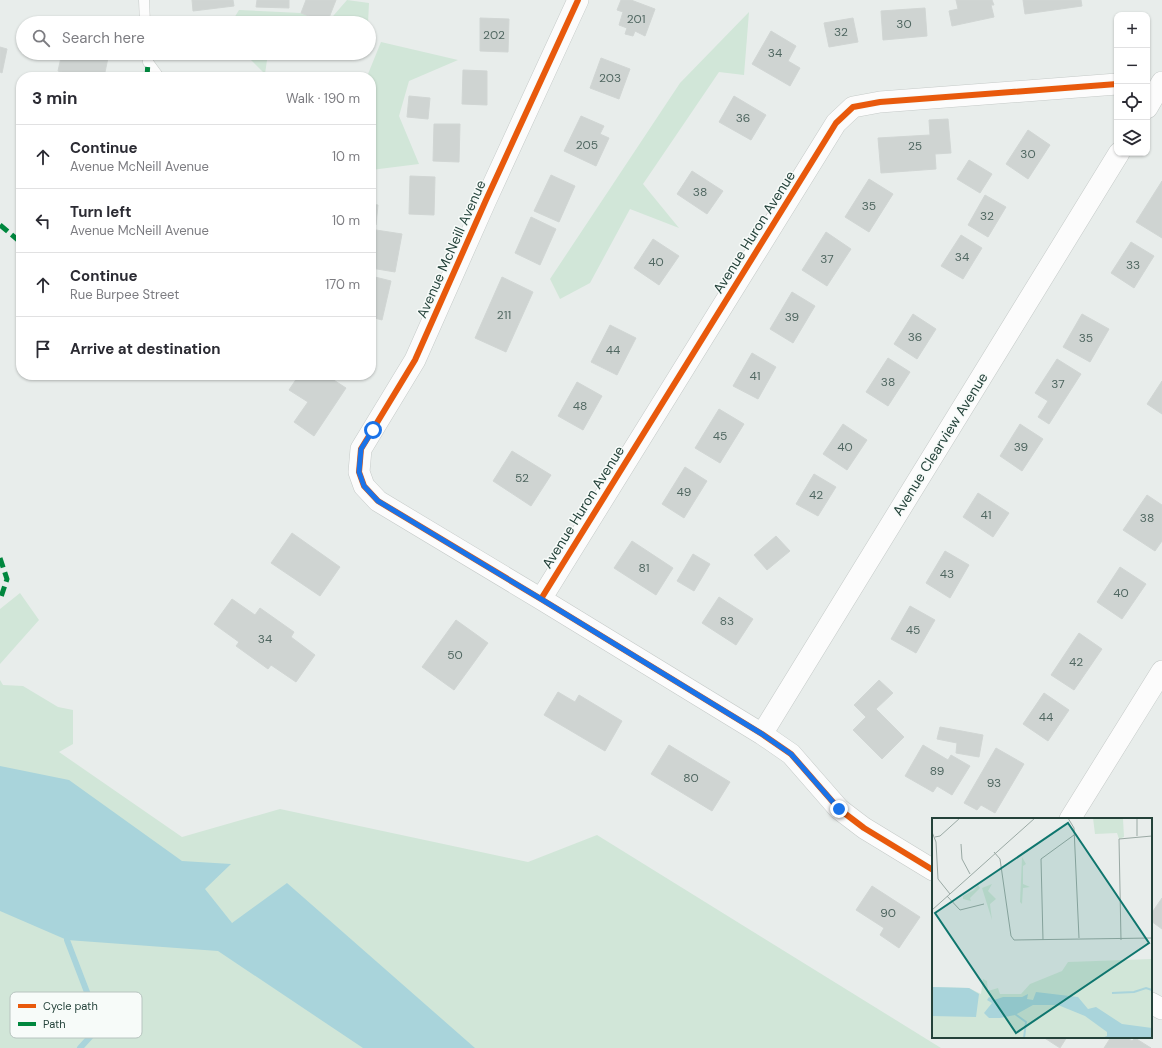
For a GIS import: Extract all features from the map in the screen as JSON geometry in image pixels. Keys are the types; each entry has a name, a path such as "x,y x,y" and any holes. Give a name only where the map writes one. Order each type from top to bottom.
{"street":[{"name":"Avenue McNeill Avenue","path":"578,0 486,200 415,360 361,449 359,472 364,486 378,501 762,734 791,754 839,809 864,828 932,869"},
{"name":"Avenue Huron Avenue","path":"541,599 836,123 853,107 880,102 1114,84"},
{"name":"Avenue Clearview Avenue","path":"762,734 1117,156"},
{"path":"1071,818 1162,671"},
{"path":"1152,1004 1162,1009"}],"lane":[{"path":"144,0 145,16"},
{"path":"148,60 155,72"}],"green space":[{"path":"347,0 369,3 368,16 333,16"},
{"path":"239,10 301,13 308,16 235,16"},
{"path":"749,12 744,75 719,72 643,184 679,228 630,209 590,283 560,299 550,279 680,83"},
{"path":"381,42 458,60 409,81 399,116 419,164 376,169 376,72 369,72 374,60 376,60 376,54"},
{"path":"251,60 267,60 265,72 263,72"},
{"path":"20,593 39,620 0,664 0,609"},
{"path":"0,680 3,685 23,686 58,707 73,710 73,744 59,752 182,837 280,809 528,862 597,835 941,1048 0,1048"}],"water":[{"path":"0,766 69,780 182,861 231,864 205,889 232,923 287,883 475,1048 363,1048 218,951 67,940 0,911"}],"building":[{"path":"192,0 233,0 234,6 193,11"},
{"path":"257,0 289,0 289,8 256,7"},
{"path":"306,0 336,0 330,16 309,16 301,13"},
{"path":"621,0 631,0 655,9 645,36 635,31 633,36 625,34 627,28 619,25 623,12 617,10"},
{"path":"956,0 992,0 994,5 991,5 994,17 952,26 949,11 958,9"},
{"path":"1023,0 1081,0 1082,6 1025,14"},
{"path":"925,8 927,36 883,40 881,11"},
{"path":"480,18 509,19 508,52 480,51"},
{"path":"853,18 858,42 829,47 824,23"},
{"path":"771,31 796,46 788,61 800,68 790,86 752,64"},
{"path":"0,47 7,49 2,73 0,72"},
{"path":"601,58 630,69 619,99 590,88"},
{"path":"60,60 108,60 105,72 58,71"},
{"path":"463,70 487,71 487,105 462,104"},
{"path":"409,96 430,98 428,119 407,117"},
{"path":"734,96 766,115 751,140 719,122"},
{"path":"581,116 604,126 600,134 609,138 596,166 564,151"},
{"path":"948,119 951,153 935,154 936,169 881,173 878,138 930,135 929,120"},
{"path":"434,124 460,124 459,162 433,161"},
{"path":"1028,130 1050,145 1028,179 1006,164"},
{"path":"969,160 992,174 980,193 957,179"},
{"path":"692,171 723,191 707,214 677,194"},
{"path":"551,175 575,186 559,222 534,211"},
{"path":"410,176 435,177 434,215 409,214"},
{"path":"869,179 893,194 869,232 845,217"},
{"path":"1162,181 1162,238 1136,222"},
{"path":"985,195 1006,207 988,237 968,225"},
{"path":"376,205 378,205 376,225"},
{"path":"531,217 556,229 540,265 515,253"},
{"path":"376,230 402,234 395,272 376,269"},
{"path":"826,232 851,249 827,286 802,270"},
{"path":"961,235 982,248 963,279 941,266"},
{"path":"653,239 679,256 659,285 634,268"},
{"path":"1131,242 1154,256 1134,288 1111,273"},
{"path":"376,277 391,281 382,320 376,318"},
{"path":"502,277 533,292 506,352 475,338"},
{"path":"792,292 815,306 793,343 770,329"},
{"path":"913,314 936,329 917,359 894,344"},
{"path":"1082,314 1109,329 1090,362 1063,347"},
{"path":"610,325 636,338 617,375 591,362"},
{"path":"752,353 776,367 758,399 733,386"},
{"path":"888,358 910,372 888,406 866,392"},
{"path":"1057,359 1081,374 1049,424 1038,417 1048,401 1035,393"},
{"path":"296,380 334,380 346,388 314,436 294,422 308,402 289,390"},
{"path":"1162,381 1162,414 1147,404"},
{"path":"577,382 602,396 583,430 558,416"},
{"path":"719,409 744,424 720,463 695,448"},
{"path":"843,424 867,440 847,470 823,454"},
{"path":"1020,424 1043,439 1022,471 1000,456"},
{"path":"512,451 551,475 531,506 493,481"},
{"path":"685,467 707,481 684,518 662,504"},
{"path":"814,474 836,487 818,516 796,504"},
{"path":"978,493 1009,513 993,537 963,517"},
{"path":"1147,495 1162,505 1162,541 1155,551 1123,530"},
{"path":"292,533 340,567 320,596 271,563"},
{"path":"776,536 790,551 767,570 754,555"},
{"path":"632,541 673,568 656,595 614,568"},
{"path":"945,551 969,565 950,598 926,583"},
{"path":"693,554 710,564 694,591 677,581"},
{"path":"1120,567 1146,584 1122,619 1097,602"},
{"path":"719,597 753,619 736,645 702,623"},
{"path":"232,599 255,615 260,608 294,632 291,637 315,655 296,682 271,665 268,669 236,646 239,642 214,624"},
{"path":"910,606 935,620 916,653 891,639"},
{"path":"456,620 488,643 454,690 422,667"},
{"path":"1079,633 1102,649 1074,690 1051,675"},
{"path":"879,680 893,693 876,709 904,737 882,759 853,730 866,717 854,705"},
{"path":"558,692 575,702 579,695 622,721 605,751 544,715"},
{"path":"1044,693 1069,710 1048,741 1023,724"},
{"path":"940,727 983,735 979,757 956,753 957,743 937,739"},
{"path":"669,745 730,782 712,811 651,774"},
{"path":"923,745 948,760 951,755 970,766 952,795 937,786 933,792 905,776"},
{"path":"996,748 1024,764 995,813 981,805 977,810 964,803"},
{"path":"872,886 920,917 899,948 880,935 884,928 856,910"},
{"path":"1162,898 1162,929 1152,922 1152,913"},
{"path":"1045,1038 1066,1038 1060,1048"},
{"path":"1110,1038 1128,1038 1132,1041 1135,1038 1151,1048 1104,1048"}],"waterway":[{"path":"67,933 67,940 87,992"},
{"path":"80,1048 89,1038"}],"marked path":[{"path":"147,72 148,62"},
{"path":"0,225 16,238"},
{"path":"0,558 7,579 0,600"}],"cycle path":[{"path":"578,0 486,200 415,360 361,449 359,472 364,486 378,501 762,734 791,754 839,809 864,828 932,869"},
{"path":"541,599 836,123 853,107 880,102 1114,84"}],"route":[{"path":"373,430 361,449 359,472 364,486 378,501 762,734 791,754 839,809"}]}
